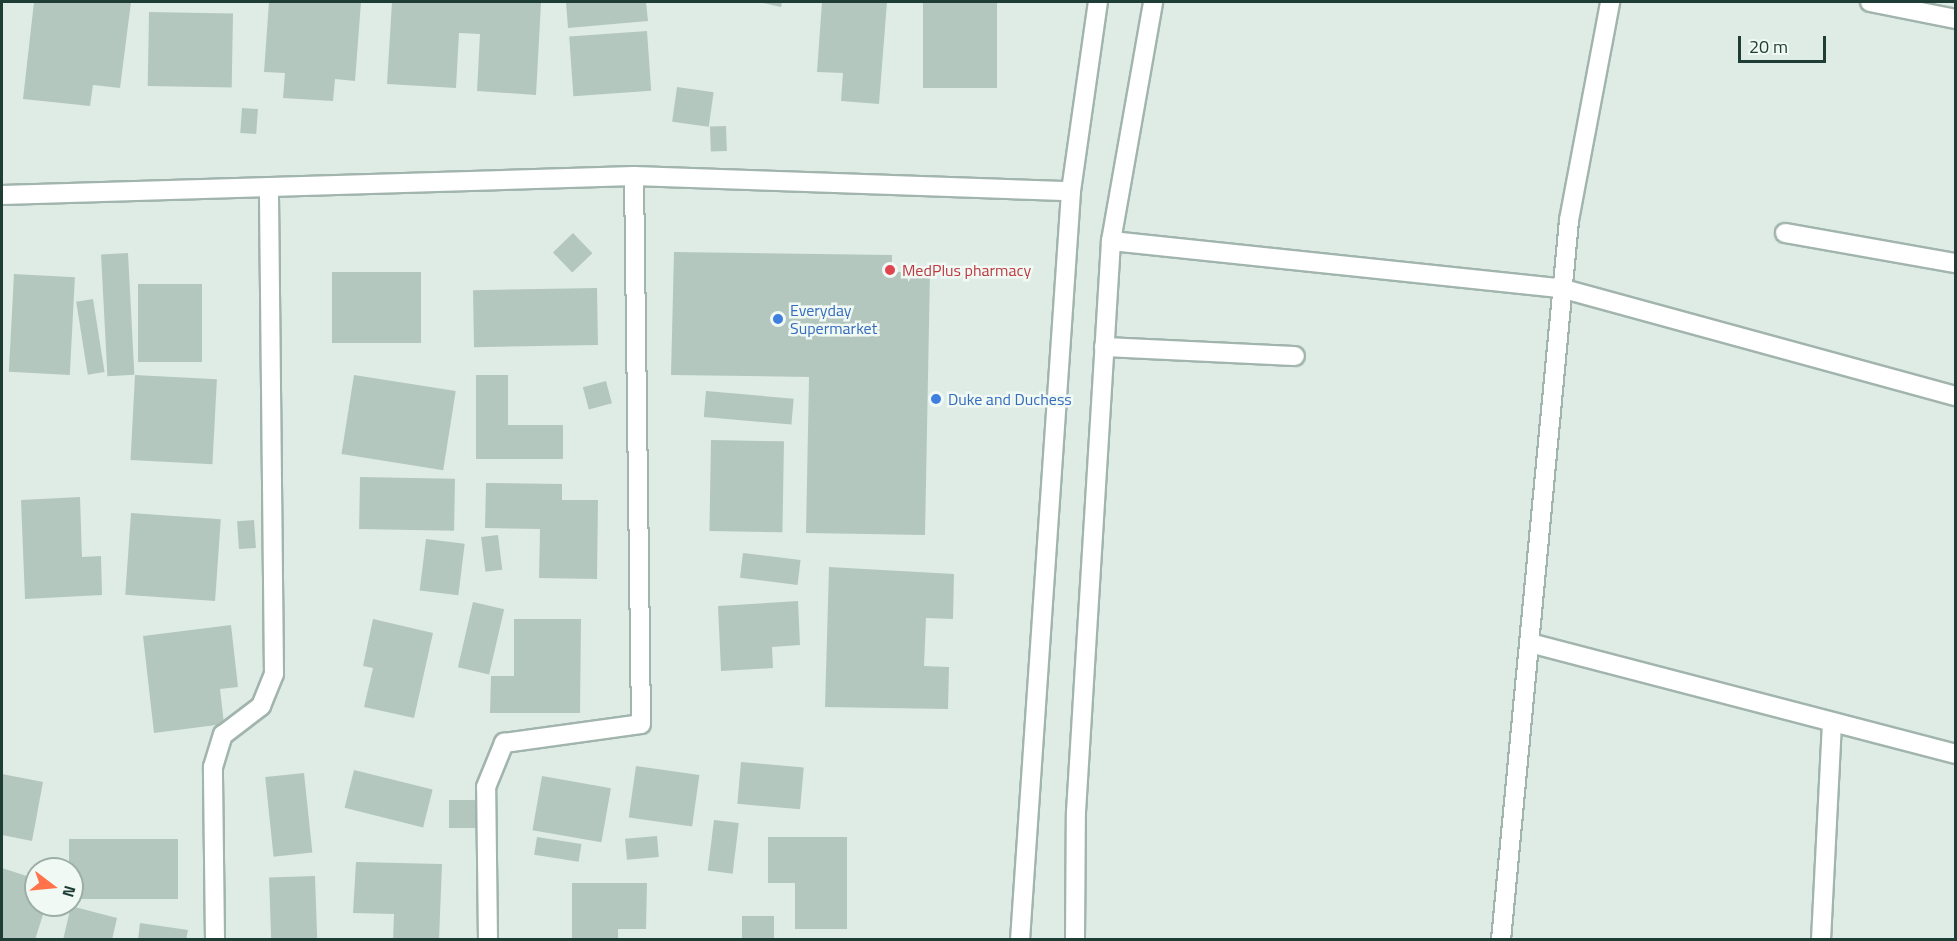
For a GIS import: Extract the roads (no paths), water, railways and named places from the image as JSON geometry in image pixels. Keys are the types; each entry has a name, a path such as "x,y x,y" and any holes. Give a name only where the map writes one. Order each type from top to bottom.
{"street":[{"path":"1020,939 1071,191 1098,2"},
{"path":"1075,939 1076,812 1111,241 1154,2"},
{"path":"1501,939 1569,220 1610,2"},
{"path":"1870,2 1956,19"},
{"path":"2,195 634,176 1071,191"},
{"path":"488,939 486,787 504,743 641,724 634,176"},
{"path":"215,939 213,767 224,735 261,706 274,674 268,187"},
{"path":"1785,233 1956,263"},
{"path":"1111,241 1564,289 1956,396"},
{"path":"1104,348 1295,356"},
{"path":"1530,643 1956,754"},
{"path":"1821,939 1832,722"}],"place":[{"name":"MedPlus pharmacy","path":"890,270"},
{"name":"Everyday Supermarket","path":"778,319"},
{"name":"Duke and Duchess","path":"936,399"}]}
